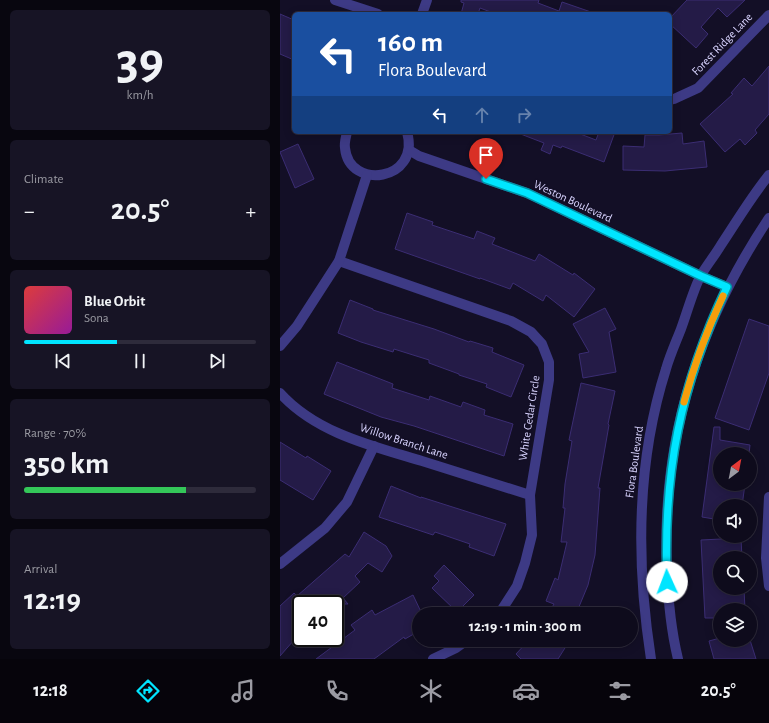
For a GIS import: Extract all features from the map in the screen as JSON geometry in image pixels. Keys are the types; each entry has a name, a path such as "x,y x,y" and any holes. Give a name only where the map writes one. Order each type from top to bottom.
{"street":[{"path":"335,0 372,12"},
{"path":"423,12 426,0"},
{"name":"Forest Ridge Lane","path":"672,100 698,88 769,15"},
{"path":"347,134 345,147 352,165 367,175 383,176 393,172 402,165 409,150 408,134"},
{"name":"Weston Boulevard","path":"409,150 419,156 527,193 701,276"},
{"path":"280,346 297,326 339,261 367,175"},
{"name":"Flora Boulevard","path":"651,659 642,591 640,552 641,515 643,482 649,442 666,369 701,276 743,209 769,175"},
{"path":"678,659 670,616 666,553 668,487 673,449 681,411 699,352 712,319 727,287 751,245 769,218"},
{"name":"White Cedar Circle","path":"339,261 511,321 530,332 542,344 549,362 549,380 530,495 532,535 517,586 504,607"},
{"path":"701,276 727,287"},
{"name":"Willow Branch Lane","path":"280,393 289,403 324,428 374,446 530,495"},
{"path":"280,564 325,528 347,502 374,446"},
{"path":"769,497 766,558 769,586"},
{"path":"433,659 457,647"}],"building":[{"path":"461,0 539,0 538,3 559,11 562,2 591,12 491,12 480,8 479,12 462,12 464,3 461,2"},
{"path":"687,0 745,0 727,17 718,8 701,27 708,34 696,48 672,26 672,16"},
{"path":"280,14 292,19 292,59 280,54"},
{"path":"769,66 769,114 755,130 757,133 745,145 740,139 725,152 700,124 733,94 731,93 744,78 752,86"},
{"path":"682,133 683,144 704,141 707,167 665,171 623,170 623,146 644,147 645,135"},
{"path":"521,134 580,134 596,140 598,134 614,134 604,162 562,146 561,148 553,145 550,154 541,150 544,143"},
{"path":"298,144 314,179 295,188 280,152"},
{"path":"407,213 433,222 432,225 474,239 477,231 495,238 492,244 535,261 539,254 573,275 574,273 595,289 574,317 546,295 543,301 513,283 510,289 395,249"},
{"path":"350,300 373,310 434,329 469,342 470,341 493,348 492,352 524,365 511,397 486,387 487,384 429,363 429,360 394,349 393,352 338,333"},
{"path":"605,308 616,329 609,332 616,372 583,378 579,354 589,352 573,324"},
{"path":"749,319 769,326 769,373 749,430 715,418"},
{"path":"337,362 393,384 392,388 429,400 430,396 461,407 463,402 485,410 484,415 513,424 504,456 414,426 381,417 324,394"},
{"path":"581,383 615,391 598,488 600,488 595,555 588,585 579,607 552,607 554,604 546,601 555,578 558,580 567,542 561,542 565,508 563,508 565,484 572,441 569,440"},
{"path":"714,427 720,427 720,440 750,445 750,447 713,447 713,491 744,491 743,499 713,499 713,519 702,517"},
{"path":"280,442 331,471 313,500 280,480"},
{"path":"391,486 421,498 506,524 494,556 469,547 470,544 435,532 433,535 379,517"},
{"path":"364,532 386,546 392,556 382,572 368,563 355,576 360,582 344,597 344,595 298,595 345,554 349,557"},
{"path":"713,539 713,543 741,543 742,551 713,551 713,595 744,595 745,603 713,603 713,618 705,618 701,540"},
{"path":"444,565 474,595 462,607 452,607 432,588 439,581 434,576"},
{"path":"294,593 296,595 292,595 292,642 280,656 280,606"},
{"path":"413,595 419,607 412,607 412,635 405,639 404,637 374,659 316,659 332,647 344,647 344,638 355,630 351,625 372,610 375,615"},
{"path":"344,599 348,604 344,605"},
{"path":"713,640 713,647 752,647 756,659 714,659 709,641"},
{"path":"522,647 566,647 558,659 521,659 516,654"}],"slow traffic":[{"path":"684,402 699,352 723,296"}],"route":[{"path":"486,179 527,193 727,287 712,319 690,379 673,449 666,516 667,582"}]}
